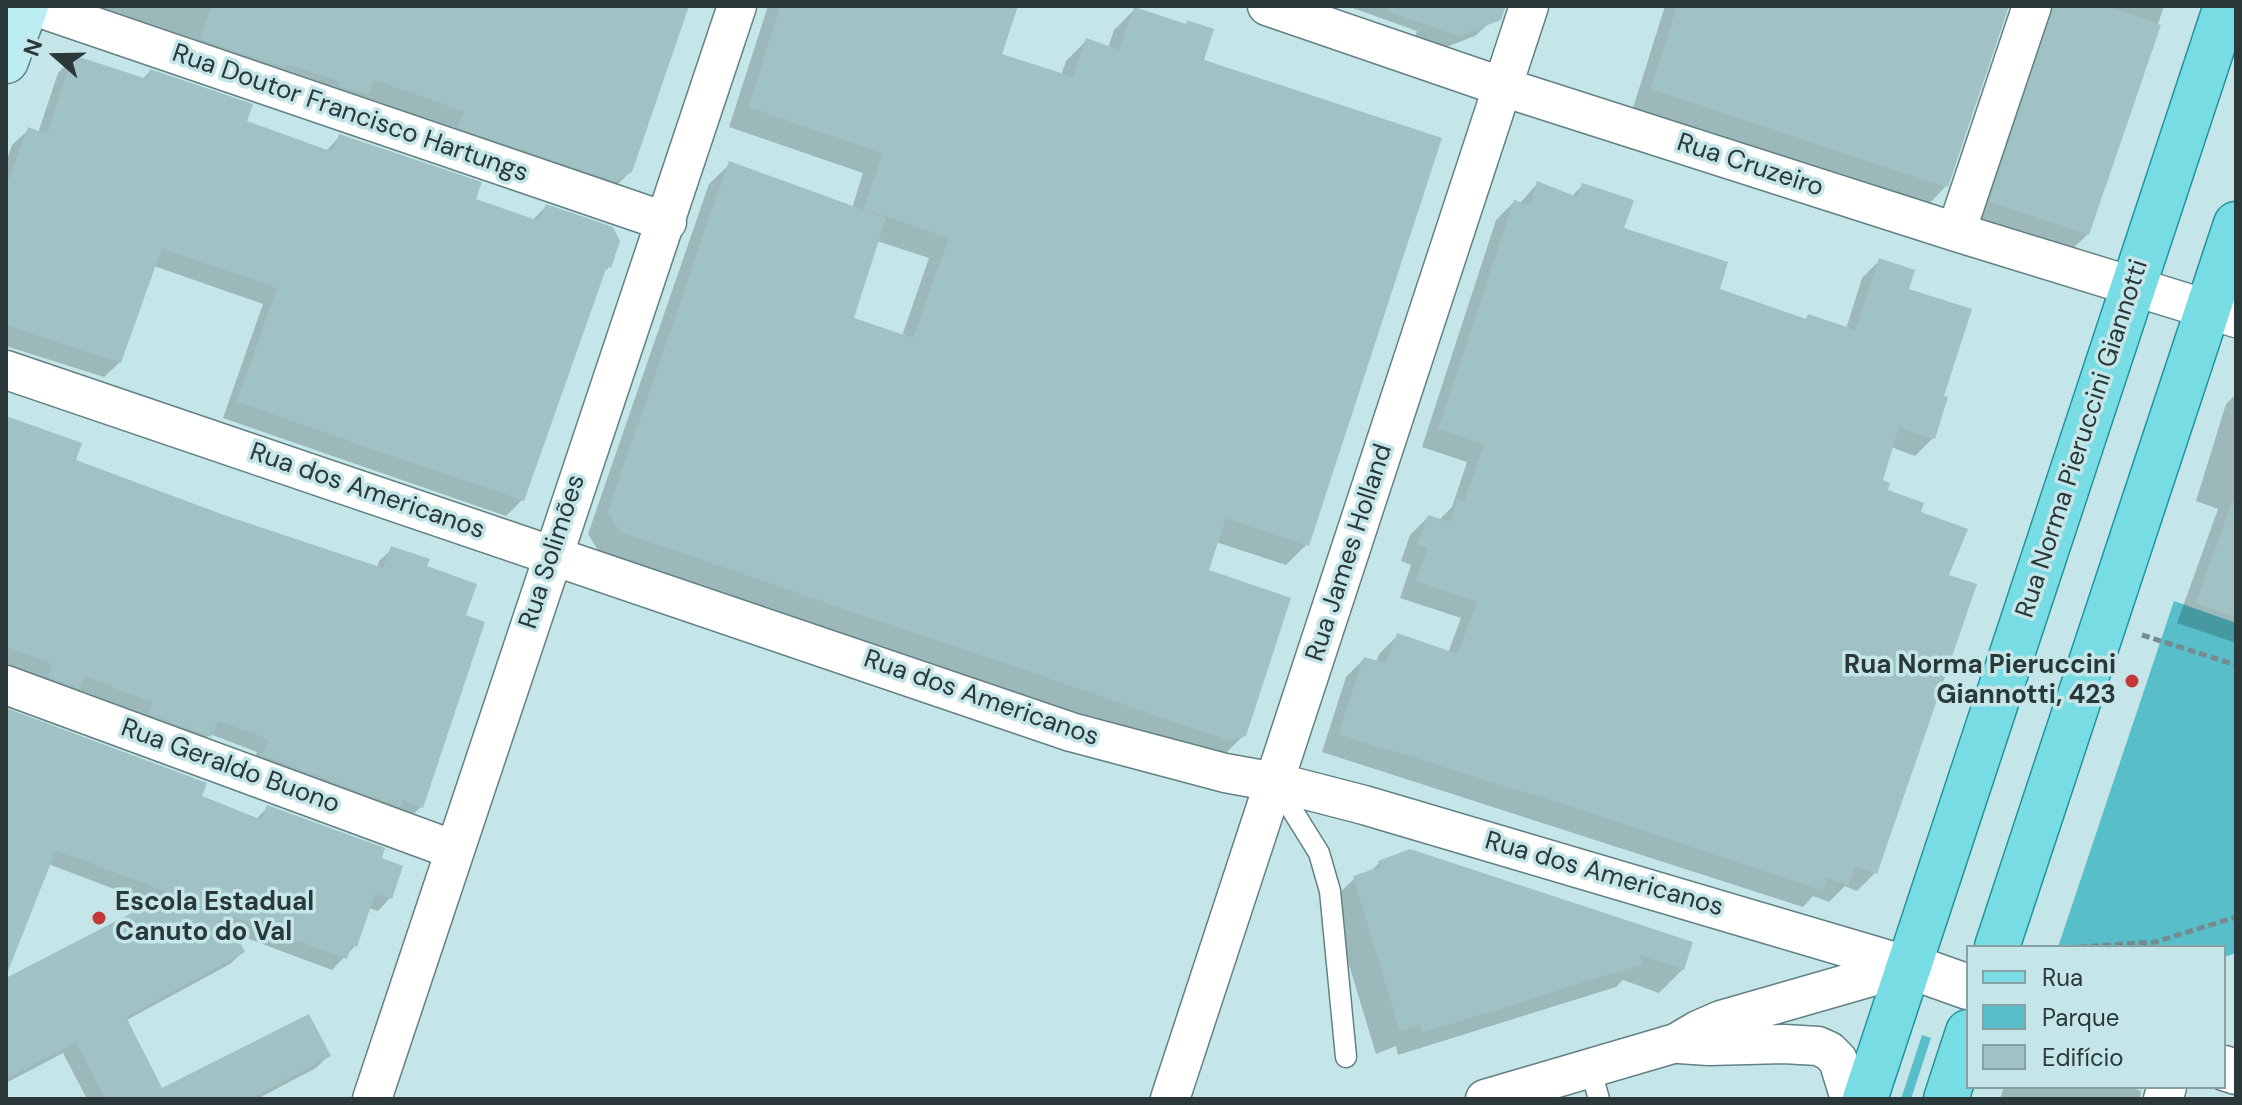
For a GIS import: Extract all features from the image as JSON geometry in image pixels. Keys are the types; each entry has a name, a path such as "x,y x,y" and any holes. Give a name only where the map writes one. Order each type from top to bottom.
{"main road":[{"path":"6,61 26,6"},
{"name":"Rua Norma Pieruccini Giannotti","path":"1865,1099 2226,6"},
{"path":"1998,945 2222,314 2236,224"},
{"path":"1946,1099 1966,1038"}],"street":[{"name":"Rua Doutor Francisco Hartungs","path":"34,6 667,222"},
{"name":"Rua Solimões","path":"372,1099 737,6"},
{"name":"Rua Cruzeiro","path":"1267,6 1503,87 2222,314"},
{"name":"Rua James Holland","path":"1170,1099 1529,6"},
{"path":"1956,232 2032,6"},
{"name":"Rua dos Americanos","path":"6,370 1071,732 1379,810 1909,966 1966,986"},
{"name":"Rua Geraldo Buono","path":"6,685 454,850"},
{"path":"1485,1099 1594,1084 1721,1020 1909,966"},
{"path":"1676,1043 1818,1046 1838,1060 1850,1099"}],"lane":[{"path":"1275,782 1319,853 1330,891 1346,1057"}],"path":[{"path":"2137,634 2236,665"},
{"path":"2109,945 2155,942 2236,917"}],"green space":[{"path":"2174,601 2236,623 2236,953 2226,956 2226,945 2059,945"},
{"path":"1922,1035 1931,1038 1911,1099 1901,1099"}],"building":[{"path":"212,6 689,6 632,172 614,181 458,128 464,111 374,80 369,95 287,64 285,68 200,39"},
{"path":"780,6 1018,6 1002,54 1073,77 1086,38 1120,50 1134,7 1186,24 1187,20 1214,29 1204,60 1442,138 1309,546 1226,518 1209,570 1291,598 1246,736 1229,740 620,532 608,512 729,161 886,218 854,318 913,338 949,238 864,209 883,153 749,107"},
{"path":"1388,6 1506,6 1501,20 1459,36 1387,11"},
{"path":"1677,6 2009,6 1948,187 1651,89"},
{"path":"2053,6 2105,6 2161,25 2089,235 1989,201"},
{"path":"73,55 147,79 150,69 253,104 247,121 333,152 339,134 482,182 476,199 539,221 546,204 613,227 620,241 611,268 607,266 524,501 237,402 277,288 162,248 121,363 6,325 6,187 28,127 47,134"},
{"path":"1537,181 1577,197 1582,183 1634,200 1624,228 1728,262 1720,289 1806,319 1808,314 1856,330 1879,258 1915,270 1909,289 1972,309 1944,396 1948,397 1935,439 1899,427 1883,480 1890,483 1888,490 1924,503 1921,512 1968,529 1949,575 1977,584 1877,874 1855,866 1848,885 1827,878 1822,890 1338,734 1364,657 1386,663 1397,633 1458,654 1477,601 1416,581 1428,547 1417,544 1428,515 1450,522 1457,499 1464,502 1484,445 1438,429 1514,200 1530,205"},
{"path":"6,416 82,443 76,460 224,515 383,568 391,546 430,559 427,566 477,584 466,615 485,622 423,808 403,800 400,807 262,755 268,739 218,721 211,737 149,714 153,703 84,676 80,689 48,677 52,664 6,647"},
{"path":"2232,502 2236,502 2236,617 2196,603"},
{"path":"6,708 207,783 202,796 262,820 267,805 385,848 382,858 403,866 392,899 375,894 357,947 352,945 347,959 224,913 245,952 126,1017 162,1088 309,1014 331,1056 249,1099 105,1099 76,1042 6,1079 6,978 170,893 56,850 6,971"},
{"path":"1410,849 1693,942 1684,970 1639,954 1642,964 1422,1033 1420,1024 1400,1031 1353,876 1380,867 1378,861"}],"place":[{"name":"Rua Norma Pieruccini Giannotti, 423","path":"2132,681"},
{"name":"Escola Estadual Canuto do Val","path":"99,918"}]}
